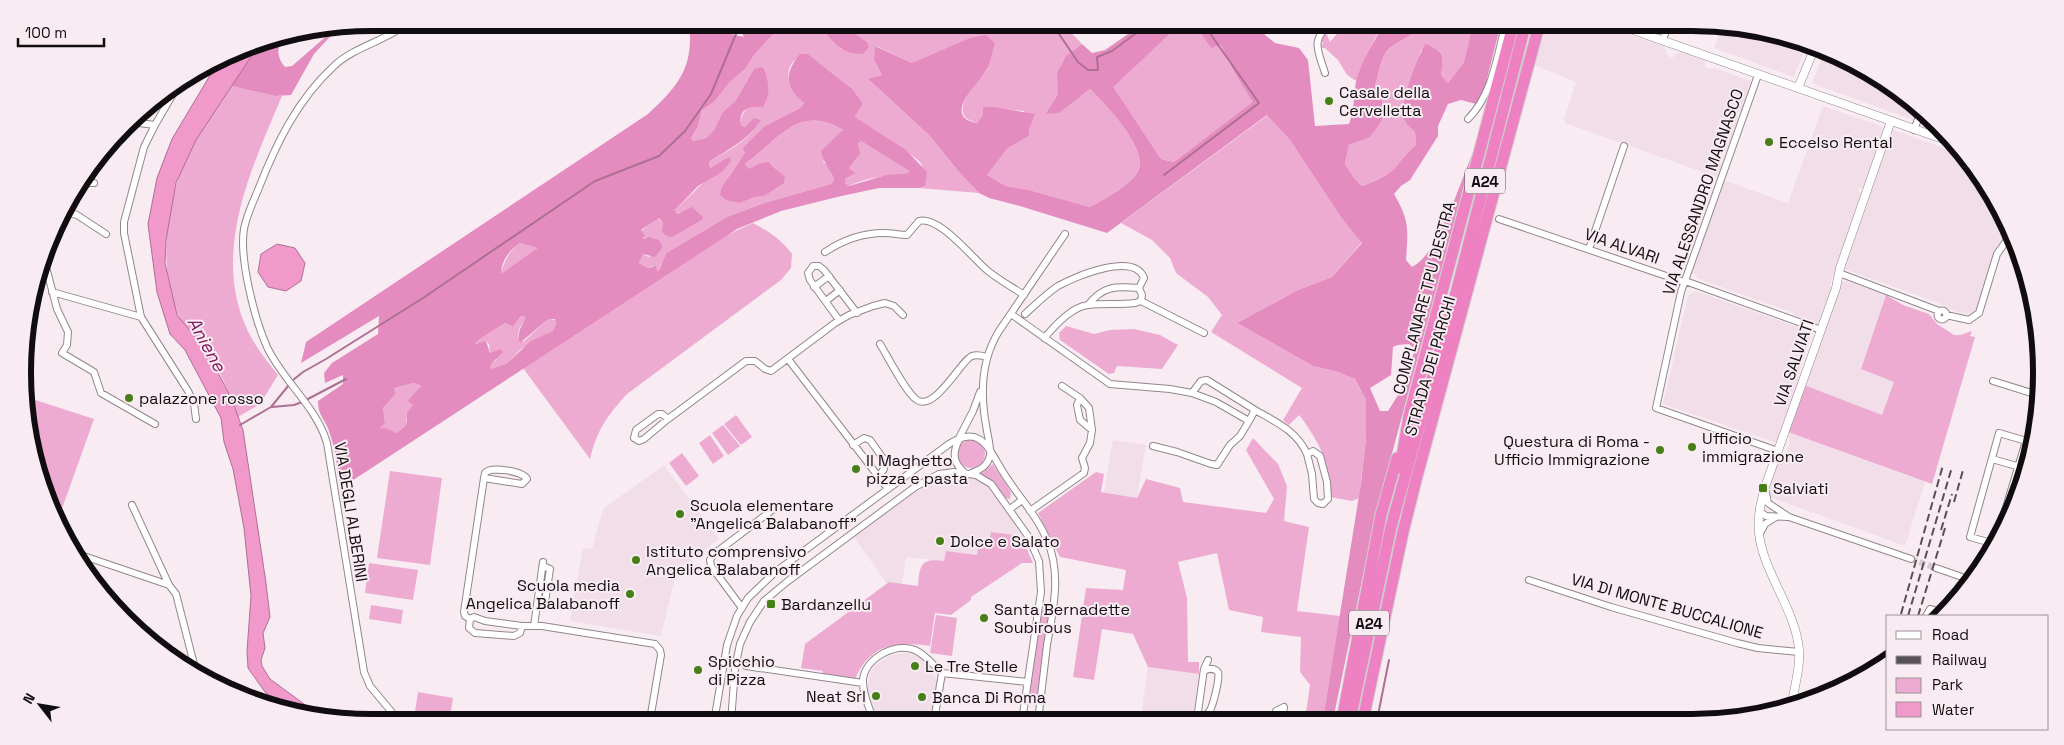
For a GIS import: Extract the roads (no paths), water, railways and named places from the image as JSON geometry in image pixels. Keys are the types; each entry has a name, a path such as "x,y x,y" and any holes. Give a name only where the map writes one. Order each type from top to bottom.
{"highway":[{"name":"COMPLANARE TPU DESTRA","path":"1391,526 1406,430 1420,419 1431,336 1512,31"},
{"name":"STRADA DEI PARCHI","path":"1448,341 1524,31"},
{"name":"STRADA DEI PARCHI","path":"1351,714 1391,526 1420,419 1484,232 1538,31"},
{"path":"1484,232 1493,221 1498,219 1492,203"},
{"name":"STRADA DEI PARCHI","path":"1364,714 1403,532 1420,419"},
{"path":"1343,714 1380,515 1406,430"}],"street":[{"name":"VIA DEGLI ALBERINI","path":"393,714 370,686 364,672 328,450 312,412 268,348 250,294 245,263 244,230 271,158 301,102 336,64 398,31"},
{"path":"1322,31 1317,42 1324,74"},
{"path":"1468,119 1476,111 1487,90 1503,31"},
{"path":"1636,31 1940,139"},
{"path":"1663,40 1666,31"},
{"path":"1798,88 1812,53"},
{"name":"VIA ALESSANDRO MAGNASCO","path":"1758,74 1684,282 1656,408 1778,451"},
{"path":"172,97 155,124 144,147 123,228 141,317 188,391 194,404 196,419"},
{"path":"1914,130 1919,118"},
{"name":"VIA SALVIATI","path":"1793,698 1799,652 1797,634 1763,550 1759,536 1760,511 1765,487 1821,330 1891,121"},
{"path":"140,123 155,124"},
{"path":"1589,249 1624,146"},
{"path":"89,183 94,183"},
{"path":"71,213 77,215 106,234"},
{"name":"VIA ALVARI","path":"1498,219 1821,330"},
{"path":"825,252 841,242 858,236 878,233 909,234 921,221 928,221 943,230 988,271 1024,295"},
{"path":"1022,714 1039,606 1041,578 1039,560 1028,536 989,482 958,467 954,452 974,411 982,386 987,357 995,337 1065,234"},
{"path":"1839,273 1939,311 1944,311 1946,315 1969,320 1979,313 1998,254 2006,241"},
{"path":"1025,314 1046,295 1061,285 1082,275 1106,268 1126,266 1138,270 1144,278 1139,288"},
{"path":"839,320 808,277 812,267 820,267 829,276 857,313"},
{"path":"47,271 52,292 68,332 67,345 62,353 94,372 101,393 155,424"},
{"path":"814,287 829,276"},
{"path":"1139,288 1142,293 1141,301"},
{"path":"1044,338 1067,316 1088,305 1097,294 1106,289 1139,288"},
{"path":"826,301 840,290"},
{"path":"52,292 141,317"},
{"path":"1088,305 1141,301 1204,333"},
{"path":"668,419 662,414 658,414 636,430 634,438 638,441 643,440 746,361 755,361 771,371 839,320 873,306 885,303 894,306 904,315"},
{"path":"1011,314 1110,384 1170,389 1192,393 1216,402 1249,420"},
{"path":"880,344 905,386 916,400 920,401 927,400 946,386 969,357 974,355 987,357"},
{"path":"788,359 888,489"},
{"path":"1192,393 1201,381 1206,380 1292,432 1307,454 1312,474 1314,499 1318,503 1323,504 1327,502 1329,496 1321,458 1315,452 1307,454"},
{"path":"1994,381 2032,393"},
{"path":"732,714 740,644 759,607 775,591 924,481 948,472 968,473 985,465 989,458 990,450 982,386"},
{"path":"1030,511 1081,476 1085,471 1082,458 1090,443 1092,430 1089,408 1080,398 1062,386"},
{"path":"1080,398 1077,405 1080,420 1092,430"},
{"path":"1154,446 1218,465 1230,445 1240,436 1256,410"},
{"path":"1988,542 1970,536 1999,433 2026,441"},
{"path":"715,714 722,666 730,633 742,608 766,580 949,444 959,439 978,437 984,440 1008,480 1043,530 1055,560 1056,577 1053,608 1039,714"},
{"path":"853,445 864,438 872,442 886,461 884,469 878,477"},
{"path":"1992,459 2018,467"},
{"path":"2008,500 2021,461"},
{"path":"484,478 522,484 527,479 522,474 492,469 486,471 484,478 464,612 465,616 470,619 474,617 485,621 534,626 655,644 660,650 661,655 651,714"},
{"path":"1765,487 1768,503 1777,514"},
{"path":"1010,509 1022,500"},
{"path":"132,505 169,584 176,594 194,663"},
{"path":"742,608 710,565 710,558 779,505"},
{"path":"1760,511 1764,508 1911,559"},
{"path":"1759,536 1765,524 1777,514"},
{"path":"837,527 845,538"},
{"path":"86,556 169,584"},
{"path":"534,626 543,564"},
{"path":"1936,568 1963,578"},
{"path":"766,580 775,591"},
{"name":"VIA DI MONTE BUCCALIONE","path":"1529,580 1616,609 1737,643 1758,648 1799,652"},
{"path":"1039,606 1053,608"},
{"path":"1927,615 1930,609 1936,611"},
{"path":"470,619 469,628 474,633 514,636 520,633 522,626"},
{"path":"870,714 866,702 863,683 866,670 870,663 885,652 899,649 911,649 919,652 942,673 1028,682"},
{"path":"1198,714 1204,671 1208,660"},
{"path":"722,666 736,668"},
{"path":"746,666 863,683"},
{"path":"1204,671 1214,669 1218,672 1220,678 1210,710 1206,714"},
{"path":"935,714 942,673"},
{"path":"1025,698 1040,700"},
{"path":"1275,714 1276,711 1284,707 1283,714"}],"water":[{"path":"254,53 196,140 176,183 166,240 165,263 177,315 207,351 232,400 243,430 270,617 263,633 265,648 261,660 262,666 270,679 309,708 274,699 265,692 248,668 247,651 251,596 244,528 233,469 224,442 221,418 185,350 170,334 157,292 148,224 157,178 172,139 212,71"},
{"path":"277,244 295,248 305,263 301,281 286,291 268,287 258,272 261,254"}],"waterway":[{"path":"240,425 271,407 293,380 303,372 423,298 595,181 659,156 685,131 711,94 737,31"},
{"path":"1057,31 1078,62 1088,70 1098,70 1097,57 1112,51 1139,31"},
{"path":"1164,175 1259,103 1208,31"},
{"path":"306,400 346,379"},
{"path":"272,407 294,405 302,402"},
{"path":"1378,714 1389,660"}],"tunnel":[{"path":"1911,559 1936,568"}],"railway":[{"path":"1901,614 1943,465"},
{"path":"1908,615 1952,467"},
{"path":"1954,502 1963,470"},
{"path":"1941,530 1952,494"},
{"path":"1918,615 1946,525"}],"place":[{"name":"Casale della Cervelletta","path":"1329,101"},
{"name":"Eccelso Rental","path":"1769,142"},
{"name":"palazzone rosso","path":"129,398"},
{"name":"Ufficio immigrazione","path":"1692,447"},
{"name":"Questura di Roma - Ufficio Immigrazione","path":"1660,450"},
{"name":"Il Maghetto pizza e pasta","path":"856,469"},
{"name":"Salviati","path":"1763,488"},
{"name":"Scuola elementare \"Angelica Balabanoff\"","path":"680,514"},
{"name":"Dolce e Salato","path":"940,541"},
{"name":"Istituto comprensivo Angelica Balabanoff","path":"636,560"},
{"name":"Scuola media Angelica Balabanoff","path":"630,594"},
{"name":"Bardanzellu","path":"771,604"},
{"name":"Santa Bernadette Soubirous","path":"984,618"},
{"name":"Le Tre Stelle","path":"915,666"},
{"name":"Spicchio di Pizza","path":"698,670"},
{"name":"Neat Srl","path":"876,696"},
{"name":"Banca Di Roma","path":"922,697"}],"water label":[{"name":"Aniene","path":"207,344"}]}
